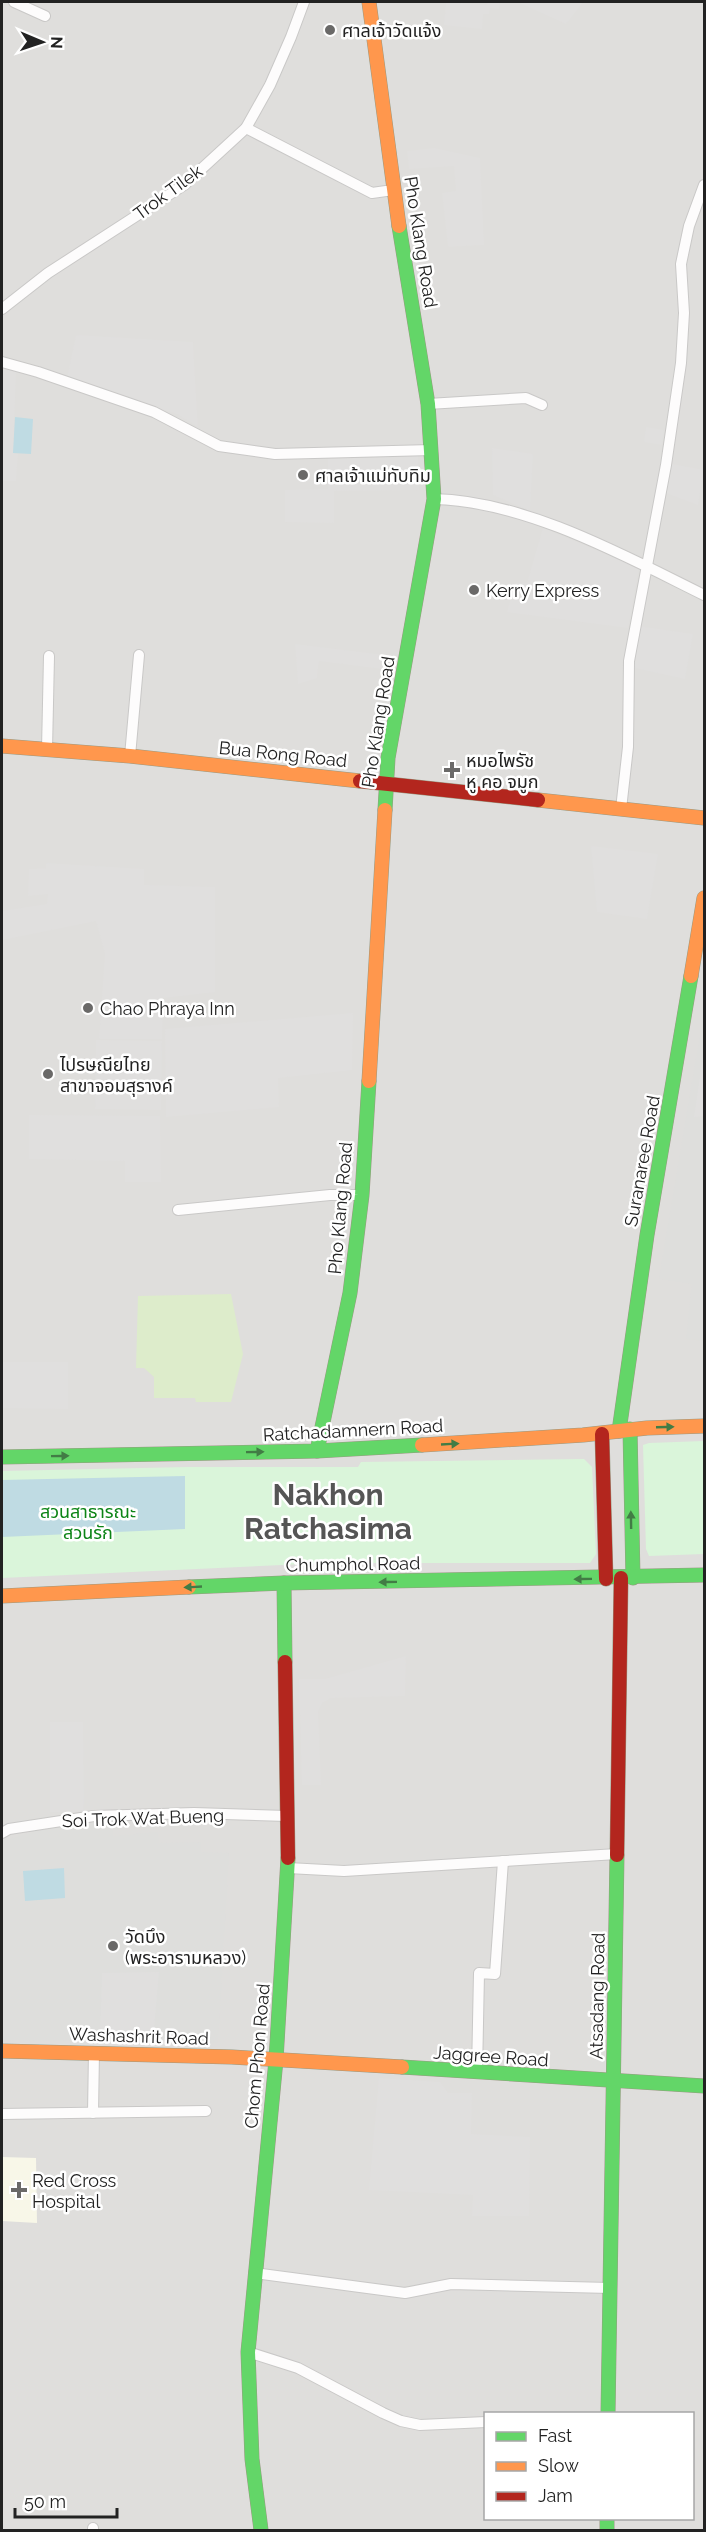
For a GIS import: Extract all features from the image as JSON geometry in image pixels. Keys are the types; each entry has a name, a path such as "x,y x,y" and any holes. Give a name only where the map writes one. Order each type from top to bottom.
{"main road":[{"name":"Pho Klang Road","path":"317,1451 350,1293 362,1195 385,783 434,499 428,404 393,190 369,2"},
{"name":"Bua Rong Road","path":"2,746 130,756 705,819"},
{"name":"Suranaree Road","path":"627,1578 624,1430 647,1235 705,898"},
{"name":"Ratchadamnern Road","path":"2,1457 317,1451 705,1426"},
{"path":"602,1434 606,1579"},
{"name":"Chumphol Road","path":"2,1596 284,1583 606,1579 705,1575"},
{"name":"Atsadang Road","path":"608,2412 617,1854 627,1578"},
{"name":"Chom Phon Road","path":"261,2530 252,2459 248,2352 276,2060 288,1868 284,1583"},
{"name":"Washashrit Road","path":"2,2051 94,2052 276,2060"},
{"name":"Jaggree Road","path":"276,2060 705,2086"}],"street":[{"path":"14,2 45,16"},
{"name":"Trok Tilek","path":"2,309 48,273 184,185 246,128 270,85 304,2"},
{"path":"246,128 372,193 393,190"},
{"path":"621,809 628,747 629,661 666,465 681,363 684,313 681,264 689,226 705,185"},
{"path":"2,362 154,412 219,446 275,454 432,450"},
{"path":"428,404 526,398 542,405"},
{"path":"434,499 477,502 503,508 646,566 705,595"},
{"path":"130,756 139,655"},
{"path":"47,750 49,656"},
{"path":"178,1210 330,1195 362,1195"},
{"name":"Soi Trok Wat Bueng","path":"2,1833 9,1829 94,1816 194,1813 287,1816"},
{"path":"288,1868 344,1871 617,1854"},
{"path":"477,2073 479,1973 495,1974 503,1861"},
{"path":"93,2113 94,2052"},
{"path":"2,2114 206,2111"},
{"path":"254,2273 405,2294 451,2284 610,2288"},
{"path":"248,2352 298,2368 383,2414 401,2421 420,2425 484,2422"}],"shaded area":[{"path":"2,2 704,2 704,2530 2,2530"},
{"path":"446,2 487,5 488,2 500,2 499,9 490,8 489,14 483,14 482,29 444,25"},
{"path":"507,2 583,2 566,24 520,3"},
{"path":"434,148 480,158 484,245 448,247 442,193 456,191 454,166 409,169 407,151"},
{"path":"76,335 193,342 198,427 177,414 67,378"},
{"path":"2,368 16,371 13,453 18,454 16,481 2,481"},
{"path":"646,427 664,430 662,445 644,442"},
{"path":"492,448 533,454 530,511 493,495"},
{"path":"418,455 419,490 334,491 334,523 285,522 285,490 328,489 328,459"},
{"path":"672,464 704,470 698,505 666,493"},
{"path":"543,528 639,568 628,628 507,612 515,583 527,583"},
{"path":"638,626 693,634 685,679 635,668"},
{"path":"295,644 393,656 390,670 319,661 317,678 298,684"},
{"path":"591,846 658,854 647,919 597,912"},
{"path":"46,863 144,869 144,885 215,887 215,992 163,998 162,1039 99,1039 105,954 96,921 2,940 2,911 47,904 48,894 28,896 29,869 46,868"},
{"path":"704,1011 704,1341 686,1339 692,1284 659,1279"},
{"path":"353,1013 352,1070 278,1078 279,1107 166,1117 165,1029"},
{"path":"96,1040 162,1041 161,1110 95,1109"},
{"path":"704,1048 704,1116 694,1117"},
{"path":"29,1115 160,1116 161,1182 125,1182 125,1161 29,1159"},
{"path":"704,1341 704,1367 701,1367"},
{"path":"2,1362 68,1362 68,1409 2,1408"},
{"path":"406,1656 405,1696 331,1698 322,1703 318,1711 321,1785 302,1785 299,1679 325,1679"},
{"path":"50,1722 83,1722 84,1812 50,1812"},
{"name":"วัดบึง (พระอารามหลวง)","path":"112,1820 113,1836 158,1832 159,1843 201,1842 201,1852 229,1853 218,2043 2,2040 2,1841 44,1829"},
{"path":"159,1972 154,2031 100,2031 102,1973"},
{"path":"379,2078 440,2082 448,2093 472,2093 471,2134 530,2137 529,2216 472,2216 473,2195 369,2190"},
{"name":"Red Cross Hospital","path":"2,2157 36,2158 37,2223 2,2221"}],"green space":[{"path":"231,1294 243,1354 231,1402 196,1402 195,1398 154,1398 154,1377 144,1368 136,1368 138,1296"},
{"path":"704,1441 704,1554 649,1556 646,1549 643,1445"},
{"name":"สวนสาธารณะ สวนรัก","path":"584,1459 592,1467 596,1554 590,1563 327,1563 2,1578 2,1471 188,1467 358,1467 361,1462"}],"water":[{"path":"15,417 33,419 31,454 13,453"},
{"path":"185,1476 185,1529 2,1537 2,1480"},
{"path":"64,1868 65,1898 25,1901 23,1871"}],"traffic: fast":[{"path":"385,810 388,758 434,499 428,404 399,226"},
{"path":"619,1431 647,1235 691,976"},
{"path":"317,1451 350,1293 362,1195 369,1081"},
{"path":"630,1429 633,1578"},
{"path":"2,1457 317,1451 422,1445"},
{"path":"189,1587 704,1575"},
{"path":"284,1583 285,1662"},
{"path":"608,2412 617,1855"},
{"path":"261,2530 252,2459 248,2352 276,2060 288,1858"},
{"path":"402,2067 704,2086"},
{"path":"607,2520 607,2530"}],"traffic: slow":[{"path":"369,2 399,226"},
{"path":"2,746 130,756 360,781"},
{"path":"538,800 704,818"},
{"path":"369,1081 385,810"},
{"path":"691,976 704,898"},
{"path":"422,1445 583,1435 647,1428 704,1426"},
{"path":"2,1596 189,1587"},
{"path":"2,2051 232,2057 402,2067"}],"traffic: jam":[{"path":"360,781 538,800"},
{"path":"602,1434 606,1579"},
{"path":"617,1855 621,1578"},
{"path":"285,1662 288,1858"}],"place":[{"name":"ศาลเจ้าวัดแจ้ง","path":"330,30"},
{"name":"ศาลเจ้าแม่ทับทิม","path":"303,475"},
{"name":"Kerry Express","path":"474,590"},
{"name":"หมอไพรัช หู คอ จมูก","path":"452,770"},
{"name":"Chao Phraya Inn","path":"88,1008"},
{"name":"ไปรษณียไทย สาขาจอมสุรางค์","path":"48,1074"},
{"name":"วัดบึง (พระอารามหลวง)","path":"113,1946"},
{"name":"Red Cross Hospital","path":"19,2190"}],"district":[{"name":"Nakhon Ratchasima","path":"328,1511"}]}
